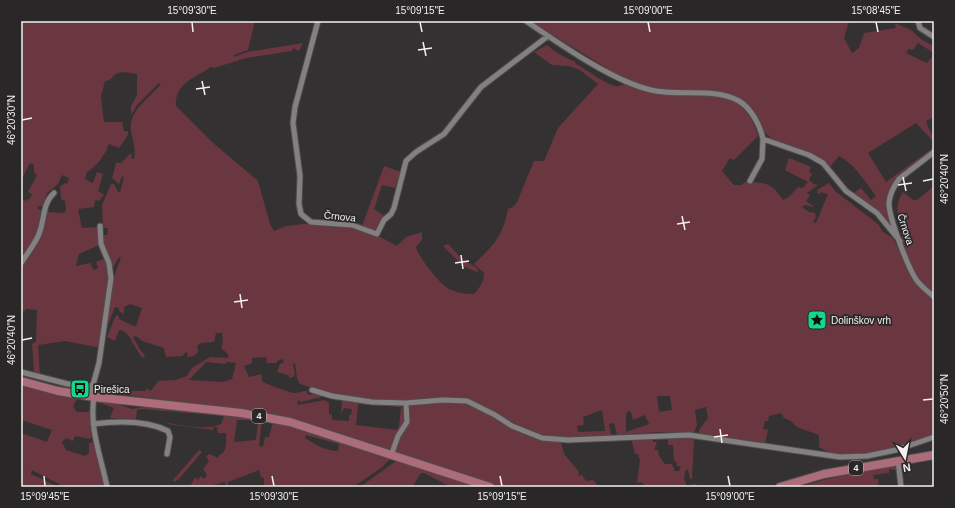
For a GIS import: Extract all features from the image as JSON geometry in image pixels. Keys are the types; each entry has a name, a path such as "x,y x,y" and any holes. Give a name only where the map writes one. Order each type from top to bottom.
{"main road":[{"name":"4","path":"21,381 58,391 241,413 290,422 490,487"},
{"name":"4","path":"780,487 824,474 898,460 934,455"}],"street":[{"name":"Črnova","path":"318,21 294,106 293,123 300,176 299,204 301,214 311,222 352,225 377,234 384,220 392,214 406,161 416,152 444,134 481,87 548,36"},
{"path":"526,21 610,74 636,86 672,94 716,95 740,102 753,116 763,139 762,159 750,181"},
{"path":"918,21 920,28 934,37"},
{"path":"763,139 809,156 822,163 831,171 846,191 877,213 900,241"},
{"name":"Črnova","path":"934,152 899,179 890,196 889,203 891,216 916,279 934,297"},
{"path":"21,263 39,234 47,198 54,193"},
{"path":"100,226 101,244 109,263 111,278 99,362 92,386 92,410 94,440 100,454 107,487"},
{"path":"21,372 68,384 92,386"},
{"path":"312,390 332,396 372,402 406,403 443,400 467,401 530,435 542,438 568,440 689,435 840,457 867,456 896,450 934,436"},
{"path":"391,456 398,436 407,422 406,403"},
{"path":"93,424 110,422 160,427 168,431 170,437 167,454"},
{"path":"898,460 900,487"}],"shaded area":[{"path":"21,21 255,21 248,50 234,55 234,57 247,52 303,43 299,51 293,48 292,51 246,58 214,68 211,67 187,82 182,87 176,98 176,106 212,142 258,181 270,224 274,231 286,226 322,222 333,225 350,221 362,226 384,166 401,172 395,188 382,185 374,209 384,216 375,234 397,246 406,237 422,232 422,240 416,247 425,264 435,276 449,289 462,293 474,294 481,284 484,273 474,264 487,252 500,234 508,209 513,207 517,202 534,161 544,161 558,128 598,84 580,70 569,66 552,65 534,52 547,45 568,59 574,61 576,64 601,80 612,85 618,86 628,84 664,94 711,96 734,101 744,108 752,120 758,136 734,160 730,158 722,171 734,185 741,185 745,182 763,183 775,190 783,200 789,197 798,187 803,188 808,182 785,170 789,158 811,167 809,172 812,174 809,180 818,185 807,193 810,195 806,201 814,207 805,205 802,207 809,212 815,213 816,217 813,222 816,223 828,194 822,192 818,194 817,190 829,183 835,191 878,224 883,232 893,238 915,281 934,299 934,434 877,453 846,455 832,453 819,447 819,435 797,427 791,421 784,418 781,413 769,416 768,421 765,421 763,429 768,430 765,443 699,434 699,430 708,418 706,407 695,410 697,425 694,433 660,432 617,435 614,423 609,424 611,435 557,438 534,434 489,409 467,400 442,398 384,402 328,393 300,384 297,378 295,363 293,364 295,374 293,377 290,378 288,375 277,372 280,364 284,362 283,359 277,361 277,363 267,363 266,357 252,358 252,363 244,366 249,377 262,374 262,381 277,388 293,393 307,391 307,394 312,395 313,392 323,394 321,397 301,402 298,400 297,405 325,400 329,403 329,414 332,415 332,420 349,421 349,415 351,415 352,409 344,408 341,414 342,399 401,405 406,419 391,449 387,450 339,433 276,415 98,391 101,388 112,391 146,391 146,388 151,391 158,381 176,380 187,376 192,368 210,357 228,358 228,354 221,348 223,342 222,333 216,333 214,342 201,343 197,346 198,352 194,356 187,357 188,354 186,352 182,356 166,357 164,348 142,341 136,336 133,337 145,356 143,358 129,337 123,331 119,330 115,341 107,337 117,315 119,316 119,319 136,326 142,308 130,304 124,307 124,314 119,311 119,308 115,307 105,333 113,279 121,258 119,257 113,268 103,247 102,235 107,235 108,228 103,228 102,205 111,184 114,184 118,192 120,192 124,177 122,176 119,184 112,178 116,163 121,163 131,153 132,159 134,159 135,155 131,131 133,117 140,105 161,84 159,83 137,105 131,115 131,106 137,95 137,74 120,72 109,80 105,81 101,97 104,122 122,122 124,131 128,131 128,135 119,148 109,144 100,160 87,172 85,179 93,183 97,172 103,174 98,191 104,195 99,201 95,200 94,207 78,209 82,228 98,227 99,245 79,254 76,266 90,263 94,270 98,268 96,262 106,258 110,278 101,348 65,341 38,345 40,374 34,372 32,344 36,342 37,310 26,309 25,311 21,311 21,264 44,225 45,212 65,213 65,201 61,199 60,187 65,183 67,184 69,178 62,175 58,184 47,193 43,206 38,206 38,209 43,212 41,225 29,249 21,260 21,199 26,201 27,199 29,200 32,194 28,192 37,175 34,173 34,165 30,163 21,180","holes":["206,362 225,364 226,362 236,363 232,379 223,382 189,380","657,396 670,396 672,410 659,412","358,404 401,407 399,426 397,430 356,425","602,410 605,431 578,432 577,426 584,425 583,417","628,411 631,412 633,420 645,415 649,424 626,432 626,415"]},
{"path":"530,21 849,21 844,38 852,53 859,48 864,33 896,28 895,24 897,24 911,30 922,40 934,46 934,53 918,43 913,50 909,49 906,53 927,63 934,54 934,117 926,121 934,142 916,123 868,153 886,182 934,147 934,149 901,175 887,200 895,232 852,194 861,188 871,200 876,196 855,168 845,159 839,156 830,167 776,142 763,131 741,100 694,92 657,89 638,84 613,72"},
{"path":"934,186 934,295 922,282 914,270 903,240 900,229 901,222 897,211 898,203 903,192 913,200 917,200"},
{"path":"448,244 464,261 476,267 479,271 477,272 463,266 443,246"},
{"path":"21,384 78,397 73,406 77,412 90,412 92,437 90,439 75,436 73,441 66,438 62,442 66,450 85,456 89,453 89,443 94,442 106,487 60,487 61,485 32,470 31,474 58,487 21,487 21,433 47,442 52,430 21,420"},
{"path":"97,402 114,403 132,409 151,406 262,420 259,446 263,447 265,437 269,437 273,422 297,427 389,457 390,459 381,468 353,487 266,487 264,486 264,478 261,477 259,470 228,482 228,487 226,487 225,482 206,487 190,487 195,477 198,480 201,476 204,479 207,475 203,469 209,461 206,457 209,454 218,458 224,451 226,446 226,433 218,433 217,427 213,427 213,430 167,423 194,427 208,427 221,424 224,416 142,409 137,410 136,419 110,418 114,408","holes":["237,420 248,420 258,423 256,440 234,442","306,435 339,444 338,451 325,449 305,438"]},
{"path":"445,402 468,404 494,416 525,435 536,439 561,442 564,454 579,472 578,474 580,476 581,474 586,481 593,480 599,487 504,487 475,480 394,452 395,447 409,420 410,405"},
{"path":"668,436 694,438 692,479 690,479 688,469 685,471 684,479 687,486 695,484 699,487 646,487 642,482 637,483 640,460 638,454 635,454 631,438 652,437 653,442 657,442 654,450 658,450 659,456 665,464 672,464 675,471 679,471 681,466 677,466 676,461 674,461 673,445 668,445"},
{"path":"199,450 202,452 179,479 174,482 173,480"},
{"path":"396,461 400,461 477,487 451,487 424,473 421,473 412,487 360,487"},
{"path":"894,465 897,468 895,470 889,469 889,473 873,475 874,479 878,479 879,487 801,487 823,480"}],"place":[{"name":"Dolinškov vrh","path":"817,320"},
{"name":"Pirešica","path":"80,389"}]}
